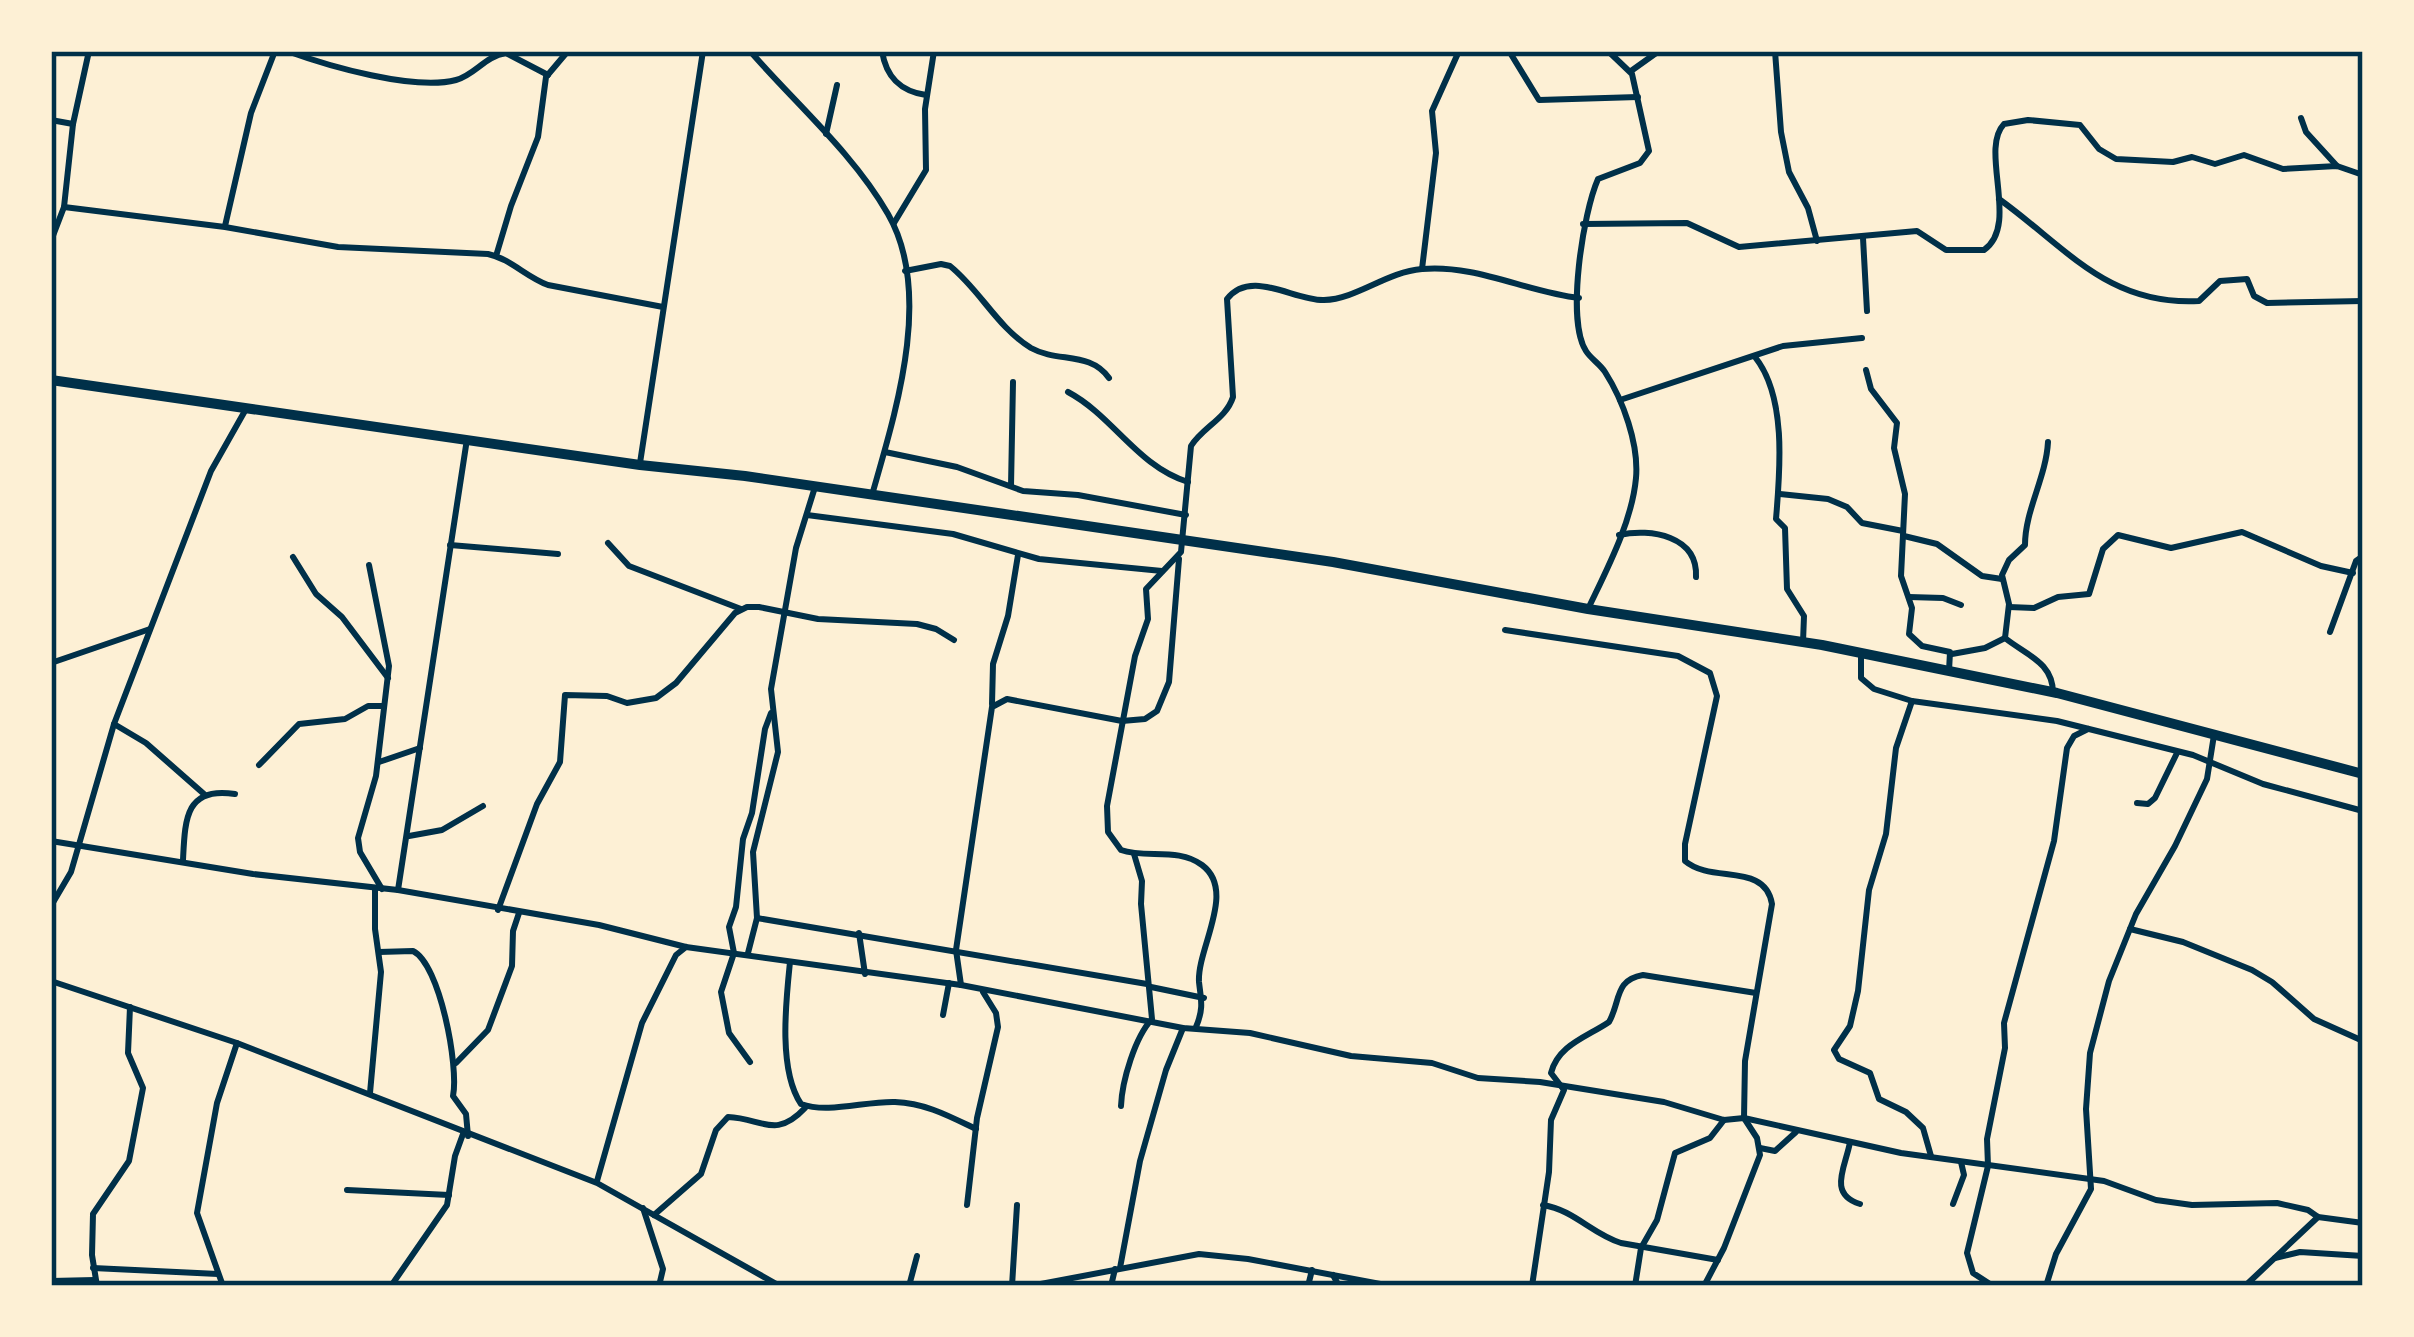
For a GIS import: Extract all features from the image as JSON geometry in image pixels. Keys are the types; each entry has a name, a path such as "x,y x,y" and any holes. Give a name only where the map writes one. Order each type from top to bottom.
{"highway":[{"path":"51,380 1356,566 1803,642 2053,693 2363,774"}],"street":[{"path":"51,241 64,206 73,124 88,51"},
{"path":"225,227 251,113 275,51"},
{"path":"287,51 377,75 432,81 462,78 490,57 506,53 548,75"},
{"path":"496,256 538,137 548,75 568,51"},
{"path":"640,465 703,51"},
{"path":"750,51 874,194 893,224 905,271 908,336 872,495"},
{"path":"882,51 886,70 895,81 927,95"},
{"path":"893,224 926,170 927,95 934,51"},
{"path":"1422,269 1436,153 1432,111 1459,51"},
{"path":"1509,51 1540,100 1640,97"},
{"path":"1588,609 1636,480 1620,400 1603,368 1584,348 1576,311 1583,224 1601,176 1640,164 1648,155 1640,97 1631,71 1608,51"},
{"path":"1631,71 1659,51"},
{"path":"1775,51 1780,132 1789,172 1808,208 1817,241"},
{"path":"826,136 837,85"},
{"path":"2301,118 2306,132 2337,166"},
{"path":"51,120 73,124"},
{"path":"1583,224 1687,223 1739,247 1917,231 1946,250 1984,250 1995,238 1999,199 1995,139 1998,129 2015,121 2080,125 2099,149 2116,159 2173,162 2192,158 2215,164 2244,155 2283,169 2337,166 2363,176"},
{"path":"1999,199 2083,268 2116,287 2164,302 2202,300 2220,280 2245,280 2258,300 2267,303 2363,301"},
{"path":"64,206 225,227 338,248 496,256 548,285 662,307"},
{"path":"1864,238 1867,311"},
{"path":"905,271 950,266 1021,341 1051,356 1094,362 1109,378"},
{"path":"992,707 1007,699 1122,721 1150,716 1167,694 1191,446 1233,398 1226,308 1233,291 1274,287 1322,300 1422,269 1489,276 1579,298"},
{"path":"1620,400 1790,345 1862,338"},
{"path":"1755,357 1772,390 1780,440 1776,519 1785,528 1787,589 1804,616 1803,642"},
{"path":"1866,370 1871,389 1896,420 1894,448 1904,484 1901,577 1909,597 1911,638 1951,655 2005,638"},
{"path":"1011,486 1013,382"},
{"path":"1068,392 1095,409 1156,467 1188,482"},
{"path":"51,906 81,844 113,724 211,471 247,407"},
{"path":"398,890 467,439"},
{"path":"2005,638 2009,607 2002,579 2006,565 2025,545 2048,442"},
{"path":"884,452 957,466 1011,486 1186,515"},
{"path":"748,953 757,917 753,853 778,752 771,689 796,548 815,487"},
{"path":"1780,494 1836,501 1862,523 1945,548 1982,576 2002,579"},
{"path":"807,515 953,534 1018,555 1162,571"},
{"path":"1619,535 1652,532 1682,543 1695,560 1696,577"},
{"path":"2009,607 2034,608 2058,597 2087,595 2105,545 2118,536 2171,548 2242,532 2321,566 2353,573"},
{"path":"608,543 629,566 741,609 760,607 818,619 929,626 954,640"},
{"path":"450,545 558,554"},
{"path":"962,985 956,950 992,707 993,664 1008,616 1018,555"},
{"path":"1179,555 1146,589 1148,622 1135,656 1109,785 1107,827 1120,850 1182,857 1204,866 1213,878 1215,908 1199,982 1204,998 1196,1027"},
{"path":"2330,632 2356,561 2363,556"},
{"path":"292,557 316,594 342,617 388,679"},
{"path":"369,565 388,654 378,763 358,838 379,888 374,918 381,972 370,1093"},
{"path":"1909,597 1943,598 1960,605"},
{"path":"498,910 537,804 560,762 564,696 607,696 627,704 656,698 676,683 741,609"},
{"path":"51,663 152,628"},
{"path":"1505,630 1678,656 1712,675 1717,696 1684,856 1697,870 1759,880 1770,891 1771,918 1745,1061 1744,1118 1760,1148 1752,1180 1704,1286"},
{"path":"2005,638 2044,665 2051,674 2053,693"},
{"path":"1861,653 1859,671 1865,683 1912,701 2014,713 2088,729 2363,811"},
{"path":"1949,671 1951,655"},
{"path":"1912,701 1896,748 1886,834 1869,890 1858,991 1850,1026 1834,1051 1842,1061 1870,1073 1879,1099 1918,1122 1931,1158"},
{"path":"259,765 299,724 345,719 368,706 383,706"},
{"path":"750,1062 734,1044 722,1004 723,981 734,953 729,927 736,907 743,839 755,800 764,729 773,710"},
{"path":"113,724 146,742 204,794 235,794"},
{"path":"1993,1286 1973,1273 1967,1253 1988,1166 1987,1139 2005,1051 2004,1023 2054,841 2066,752 2072,739 2088,729"},
{"path":"2046,1286 2056,1253 2091,1189 2086,1109 2090,1053 2109,982 2130,929 2207,779 2214,732"},
{"path":"378,763 420,748"},
{"path":"2138,803 2148,804 2155,798 2177,753"},
{"path":"183,860 185,826 204,794"},
{"path":"409,836 442,830 483,806"},
{"path":"51,841 253,874 398,890 598,925 686,947 962,985 1183,1028 1250,1033 1351,1056 1435,1064 1478,1078 1664,1102 1724,1120 1744,1118 1931,1158 2090,1178 2192,1205 2277,1203 2363,1223"},
{"path":"1121,1106 1138,1039 1152,1019 1142,881 1134,854"},
{"path":"454,1065 488,1030 512,966 519,913"},
{"path":"757,917 1204,998"},
{"path":"2130,929 2183,942 2257,973 2314,1019 2363,1042"},
{"path":"859,933 865,974"},
{"path":"597,1183 642,1023 676,955 686,947"},
{"path":"379,952 413,951 429,965 454,1065 454,1096 466,1114 466,1135 453,1164 449,1195 439,1220 391,1286"},
{"path":"790,962 786,1044 795,1095 806,1107"},
{"path":"1563,1086 1551,1073 1556,1059 1569,1045 1609,1022 1620,986 1630,978 1643,975 1756,993"},
{"path":"51,982 237,1042 597,1183 780,1286"},
{"path":"944,1015 949,983"},
{"path":"967,1204 976,1129 998,1027 996,1013 983,992"},
{"path":"51,1281 96,1283 93,1214 129,1161 141,1106 142,1083 128,1053 130,1007"},
{"path":"1111,1286 1140,1161 1183,1028"},
{"path":"224,1286 199,1224 199,1193 217,1103 237,1042"},
{"path":"1532,1286 1549,1172 1550,1120 1563,1086"},
{"path":"654,1215 701,1174 716,1130 728,1117 756,1125 781,1125 806,1107 906,1103 934,1108 976,1129"},
{"path":"1635,1286 1641,1248 1657,1220 1676,1154 1710,1138 1724,1120"},
{"path":"1760,1148 1775,1151 1796,1131"},
{"path":"1850,1142 1840,1188 1849,1201 1860,1204"},
{"path":"1953,1204 1964,1175 1961,1162"},
{"path":"347,1190 449,1195"},
{"path":"1543,1204 1571,1214 1607,1239 1718,1260"},
{"path":"1012,1286 1017,1205"},
{"path":"643,1208 662,1269 659,1286"},
{"path":"2246,1286 2318,1216"},
{"path":"2271,1260 2300,1252 2363,1256"},
{"path":"1030,1286 1199,1254 1391,1286"},
{"path":"909,1286 917,1256"},
{"path":"93,1268 218,1274"},
{"path":"1309,1286 1312,1270"},
{"path":"1334,1275 1339,1286"}]}
